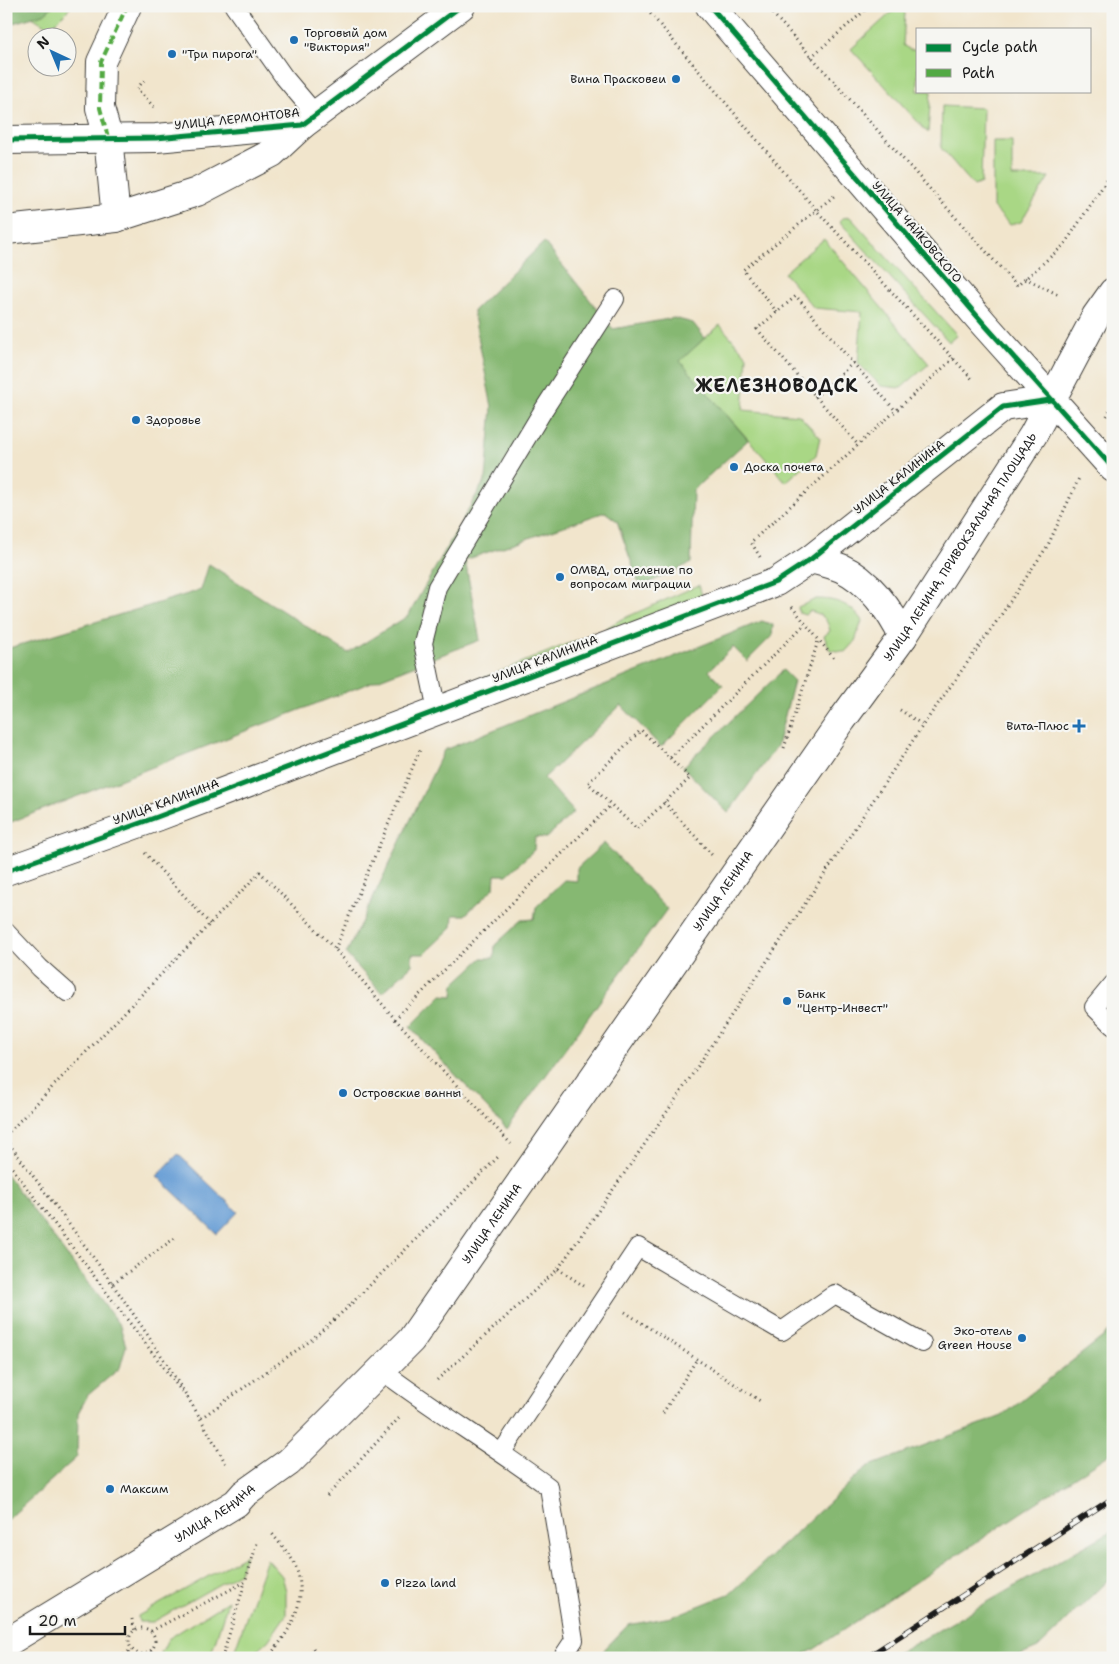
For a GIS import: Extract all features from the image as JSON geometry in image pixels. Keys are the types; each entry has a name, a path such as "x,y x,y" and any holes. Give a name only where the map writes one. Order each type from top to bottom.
{"street":[{"path":"116,218 108,137 100,108 101,62 127,6"},
{"name":"УЛИЦА ЛЕРМОНТОВА","path":"6,140 108,137 156,138 309,120 461,6"},
{"name":"УЛИЦА ЧАЙКОВСКОГО","path":"710,6 1050,400 1113,468"},
{"path":"6,230 116,218 197,192 272,153 309,120"},
{"path":"1050,400 1096,316 1113,292"},
{"name":"УЛИЦА КАЛИНИНА","path":"6,871 123,829 776,582 811,559 1003,407 1050,400"},
{"name":"УЛИЦА ЛЕНИНА, ПРИВОКЗАЛЬНАЯ ПЛОЩАДЬ","path":"864,689 904,637 1033,434 1050,400"},
{"path":"811,559 842,569 862,583 896,621 904,637"},
{"name":"УЛИЦА ЛЕНИНА","path":"6,1643 236,1503 244,1494 289,1462 411,1340 864,689"}],"lane":[{"path":"234,6 284,76 309,120"},
{"path":"437,711 423,643 437,587 539,418 616,299"},
{"path":"6,932 40,968 67,992"},
{"path":"1113,984 1094,1007 1113,1026"},
{"path":"502,1452 638,1247 782,1331 835,1294 922,1343"},
{"path":"381,1370 418,1398 502,1452 549,1487 574,1640 562,1658"}],"path":[{"path":"645,6 816,210 974,381"},
{"path":"766,6 1017,286 1064,245 1113,171"},
{"path":"811,57 870,6"},
{"path":"777,312 743,270 816,210"},
{"path":"1025,278 1059,295"},
{"path":"858,445 757,329 796,296 896,411"},
{"path":"764,562 751,542 954,358"},
{"path":"815,397 853,363"},
{"path":"327,1496 418,1398 558,1269 680,1093 923,725 1048,545 1113,403"},
{"path":"788,603 836,661"},
{"path":"670,758 805,624"},
{"path":"783,750 818,641"},
{"path":"900,710 923,725"},
{"path":"335,949 437,711"},
{"path":"641,730 690,778 664,802 637,829 588,783 641,730"},
{"path":"664,802 712,855"},
{"path":"395,1020 611,805"},
{"path":"123,829 210,924"},
{"path":"707,863 717,847"},
{"path":"6,1135 260,872 335,949 395,1020 511,1144"},
{"path":"201,1418 310,1341 346,1309 517,1136"},
{"path":"6,1140 113,1284 201,1418 227,1466"},
{"path":"6,1160 201,1418"},
{"path":"113,1284 175,1238"},
{"path":"558,1269 760,1401"},
{"path":"663,1413 697,1360"},
{"path":"267,1658 278,1646 298,1613 300,1585 294,1563 271,1532"},
{"path":"222,1658 258,1540"},
{"path":"151,1631 245,1582"},
{"path":"132,1619 135,1631"},
{"path":"132,1649 130,1637 135,1631 143,1628 151,1631 155,1639 151,1651 154,1658"},
{"path":"313,1648 319,1658"},
{"path":"132,1649 144,1654 151,1651"},
{"path":"120,1658 132,1649"}],"green space":[{"path":"6,6 53,6 44,14 6,25"},
{"path":"14,6 72,6 50,28"},
{"path":"901,9 905,13 903,45 910,50 916,50 916,92 931,92 928,133 851,49 894,10"},
{"path":"942,106 983,108 981,183 974,186 941,148"},
{"path":"993,141 1012,141 1012,177 1049,177 1021,222 1010,225 993,207"},
{"path":"850,217 957,335 949,342 839,221 842,218"},
{"path":"824,239 929,364 901,388 881,386 858,363 862,312 814,308 784,273"},
{"path":"544,242 613,329 674,318 693,323 705,338 680,361 748,440 693,490 691,563 640,587 617,521 605,512 465,560 480,640 6,824 6,649 201,590 209,564 348,653 408,616 486,478 492,407 473,311"},
{"path":"720,325 747,356 743,410 799,415 820,437 816,455 786,482 679,361"},
{"path":"699,585 703,599 605,633 606,628 620,620"},
{"path":"816,599 836,601 853,610 862,621 855,641 845,652 830,650 824,636 830,631 823,617 810,611 805,615 799,613 798,607"},
{"path":"762,621 773,625 772,636 747,661 733,647 709,671 723,685 661,747 621,705 544,778 574,812 546,838 535,837 534,850 507,875 495,875 494,888 465,915 453,915 452,927 424,954 412,954 412,965 382,993 346,954 444,750"},
{"path":"577,640 582,643 447,693"},
{"path":"783,670 794,681 777,746 728,813 683,767"},
{"path":"604,843 667,909 507,1129 410,1027 442,995 453,996 454,984 482,958 494,958 495,945 522,920 534,919 536,907 564,880 577,881 577,868"},
{"path":"6,1174 120,1326 126,1346 120,1368 88,1395 78,1413 77,1457 6,1521"},
{"path":"1113,1329 1113,1452 813,1650 797,1658 596,1658 628,1625 671,1617 731,1593 867,1467 1002,1416"},
{"path":"1113,1530 1113,1575 1038,1648 1014,1658 890,1658"},
{"path":"246,1555 239,1573 153,1622 139,1622 138,1616"},
{"path":"267,1559 282,1576 286,1591 286,1615 268,1641 250,1656 232,1658"},
{"path":"228,1601 210,1658 163,1658 161,1653 168,1639"}],"water":[{"path":"178,1154 238,1212 217,1234 157,1176"}],"railway":[{"path":"866,1658 1113,1498"}],"marked path":[{"path":"108,137 100,108 101,62 127,6"}],"cycle path":[{"path":"6,140 156,138 302,125 461,6"},
{"path":"710,6 984,324 1113,468"},
{"path":"6,871 157,817 776,582 811,559 1003,407 1050,400"}],"place":[{"name":"Торговый дом \"Виктория\"","path":"294,40"},
{"name":"\"Три пирога\"","path":"172,54"},
{"name":"Вина Прасковеи","path":"676,79"},
{"name":"Здоровье","path":"136,420"},
{"name":"Доска почета","path":"734,467"},
{"name":"ОМВД, отделение по вопросам миграции","path":"560,577"},
{"name":"Вита-Плюс","path":"1079,726"},
{"name":"Банк \"Центр-Инвест\"","path":"787,1001"},
{"name":"Островские ванны","path":"343,1093"},
{"name":"Эко-отель Green House","path":"1022,1338"},
{"name":"Максим","path":"110,1489"},
{"name":"Pizza land","path":"385,1583"}],"district":[{"name":"ЖЕЛЕЗНОВОДСК","path":"777,386"}]}
